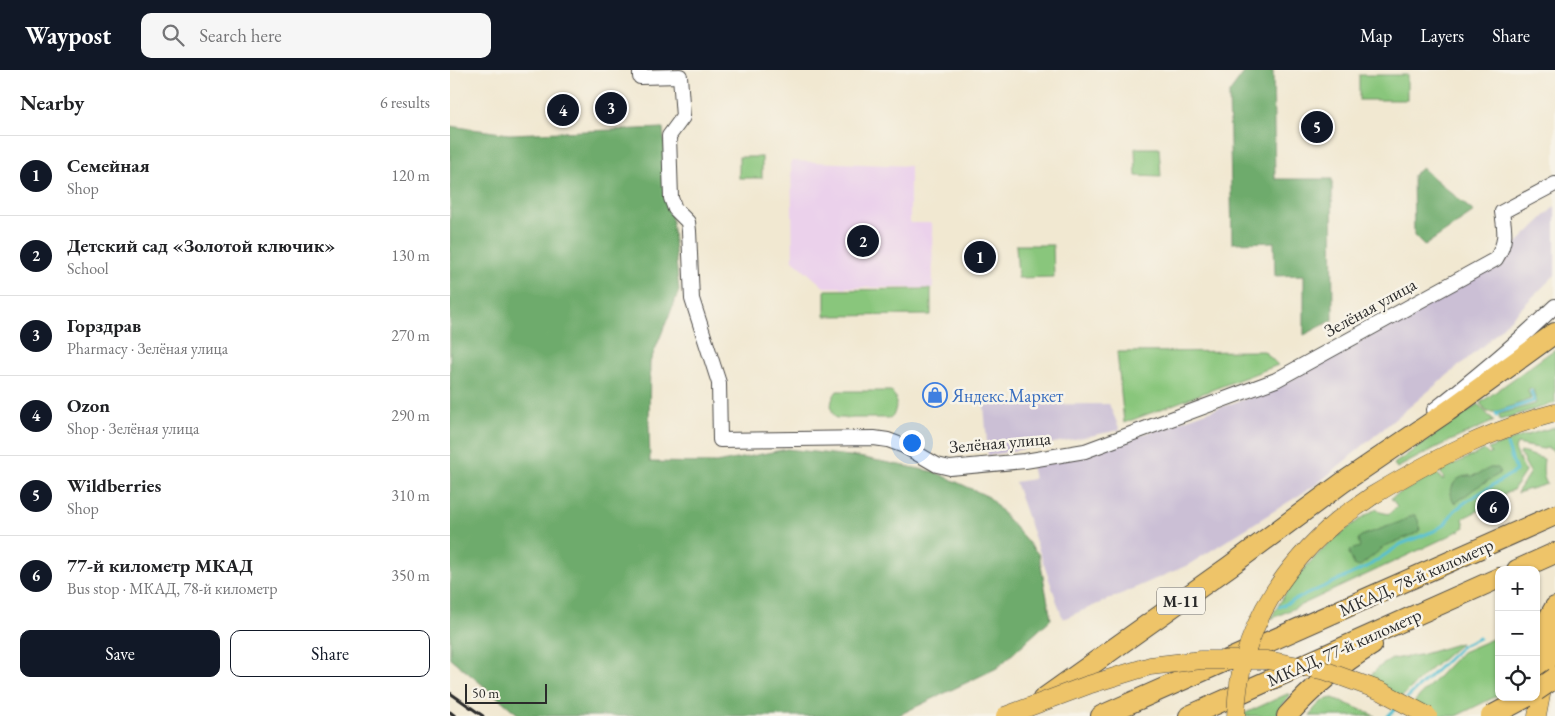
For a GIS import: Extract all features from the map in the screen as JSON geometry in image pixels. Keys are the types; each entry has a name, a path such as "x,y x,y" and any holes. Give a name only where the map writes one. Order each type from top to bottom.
{"highway":[{"name":"М-11","path":"1016,716 1102,658 1342,483 1448,412 1555,333"},
{"name":"МКАД, 78-й километр","path":"1305,626 1555,515"},
{"path":"1526,566 1555,553"},
{"name":"МКАД, 77-й километр","path":"1189,716 1495,580"},
{"path":"1287,716 1324,679 1356,655 1438,604"},
{"path":"1540,633 1555,607"},
{"name":"МКАД, 77-й километр","path":"1101,716 1305,626"},
{"path":"1540,688 1555,678"},
{"path":"1508,716 1516,701"},
{"path":"1491,716 1519,701"}],"main road":[{"path":"1236,716 1236,698 1242,664 1251,634 1268,601 1284,576 1305,551 1338,520 1372,496 1414,471 1452,451 1493,433 1555,413"},
{"path":"1537,716 1555,621"},
{"path":"1005,716 1088,684 1150,666 1201,660 1268,660 1326,671 1381,691 1428,716"}],"street":[{"name":"Зелёная улица","path":"640,73 680,76 683,118 669,136 671,198 675,209 688,222 692,299 718,383 720,440 874,438 888,440 904,446 938,465 950,468 1085,451 1276,380 1496,259 1501,251 1505,232 1502,212 1555,184"},
{"name":"М-11","path":"1342,483 1476,377 1555,306"}],"shaded area":[{"path":"791,161 910,166 910,223 932,223 933,288 824,287 793,260"},
{"path":"1555,206 1555,275 1485,344 1317,484 1188,565 1063,619 1015,482 1034,479 1031,465 1095,451 1276,388 1503,261 1514,246"},
{"path":"1109,404 1120,430 988,456 984,405"}],"green space":[{"path":"1246,70 1273,70 1275,179 1332,179 1333,320 1304,335 1304,275 1275,276 1274,242 1232,243 1229,93"},
{"path":"1359,75 1407,75 1407,100 1359,100"},
{"path":"450,126 509,134 663,128 679,291 650,362 650,462 716,463 787,449 859,457 935,472 989,497 1039,555 1051,619 997,668 897,716 520,716 450,658"},
{"path":"1135,148 1159,148 1161,177 1136,176"},
{"path":"739,157 762,157 762,178 739,178"},
{"path":"1422,168 1474,212 1424,246 1414,236 1413,175"},
{"path":"1016,245 1053,245 1054,277 1018,278"},
{"path":"931,289 931,315 825,316 825,290"},
{"path":"1555,349 1555,403 1500,420 1499,414 1535,404 1533,389 1530,388 1528,390 1531,399 1495,412 1487,412 1480,403"},
{"path":"1264,351 1278,365 1124,423 1117,352"},
{"path":"837,391 891,391 896,398 894,414 890,418 836,418 831,404"},
{"path":"1478,404 1494,421 1397,468 1394,464"},
{"path":"1555,427 1555,452 1548,448 1543,449 1517,444 1515,449 1525,472 1513,490 1489,501 1490,505 1463,518 1465,527 1271,619 1291,586 1316,556 1360,519 1376,509 1389,514 1397,506 1391,498 1437,473 1442,480 1444,479 1440,471 1484,450 1489,455 1491,453 1488,449"},
{"path":"1521,452 1544,459 1543,469 1547,484 1517,493 1530,472 1520,454"},
{"path":"1490,468 1498,468 1500,470 1499,474 1454,503 1451,490 1458,479 1479,474"},
{"path":"1413,515 1418,520 1420,530 1417,533 1385,546 1359,567 1354,565 1349,553 1350,550 1360,547 1358,540 1361,536 1400,522"},
{"path":"1495,638 1495,697 1456,716 1437,716 1412,704 1462,652"},
{"path":"1461,643 1402,697 1365,681 1379,667 1392,659 1420,655"},
{"path":"1287,694 1289,696 1275,716 1239,716"},
{"path":"1333,698 1375,716 1310,716 1319,704"}],"waterway":[{"path":"1497,416 1496,413 1534,401 1531,391"},
{"path":"1279,607 1367,567 1401,544 1434,531 1445,524 1454,511 1467,501 1516,471 1507,444"},
{"path":"1407,698 1462,646 1479,638"},
{"path":"1388,716 1397,707"}],"railway":[{"path":"450,693 483,716"},
{"path":"450,712 455,716"}],"place":[{"name":"Горздрав","path":"611,108"},
{"name":"Ozon","path":"563,110"},
{"name":"Wildberries","path":"1317,127"},
{"name":"Детский сад «Золотой ключик»","path":"863,241"},
{"name":"Семейная","path":"980,257"},
{"name":"Яндекс.Маркет","path":"935,395"},
{"name":"77-й километр МКАД","path":"1493,507"}]}
